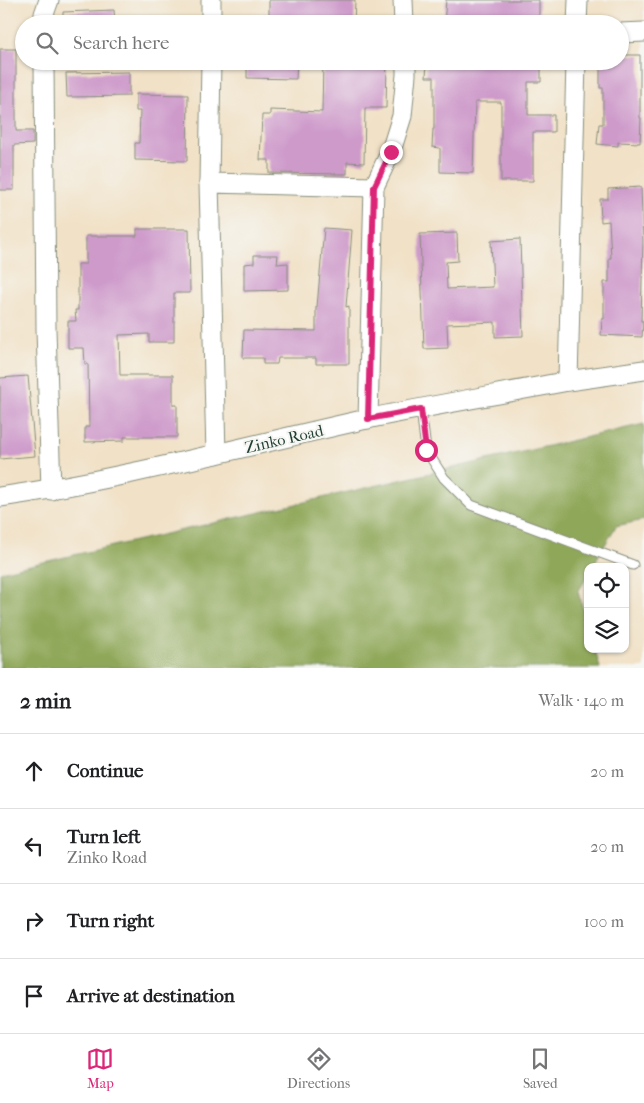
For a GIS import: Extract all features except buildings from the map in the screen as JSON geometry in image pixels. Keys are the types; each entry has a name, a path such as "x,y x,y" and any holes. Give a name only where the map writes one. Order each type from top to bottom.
{"street":[{"path":"44,15 49,0"},
{"path":"211,0 211,15"},
{"path":"403,0 404,15"},
{"path":"577,15 578,0"},
{"path":"629,33 644,32"},
{"path":"44,70 46,329 51,490"},
{"path":"211,70 210,183 216,454"},
{"path":"368,419 374,187 391,152 402,116 406,70"},
{"path":"568,381 576,70"},
{"path":"210,183 374,187"},
{"name":"Zinko Road","path":"0,497 51,490 368,419 568,381 644,370"}],"lane":[{"path":"421,409 426,450 444,478 471,504 633,565"}],"green space":[{"path":"644,424 644,520 616,526 594,563 584,563 584,582 578,592 584,612 584,653 596,653 600,668 0,668 0,572"}],"route":[{"path":"391,152 374,187 368,419 421,409 426,450"}]}
